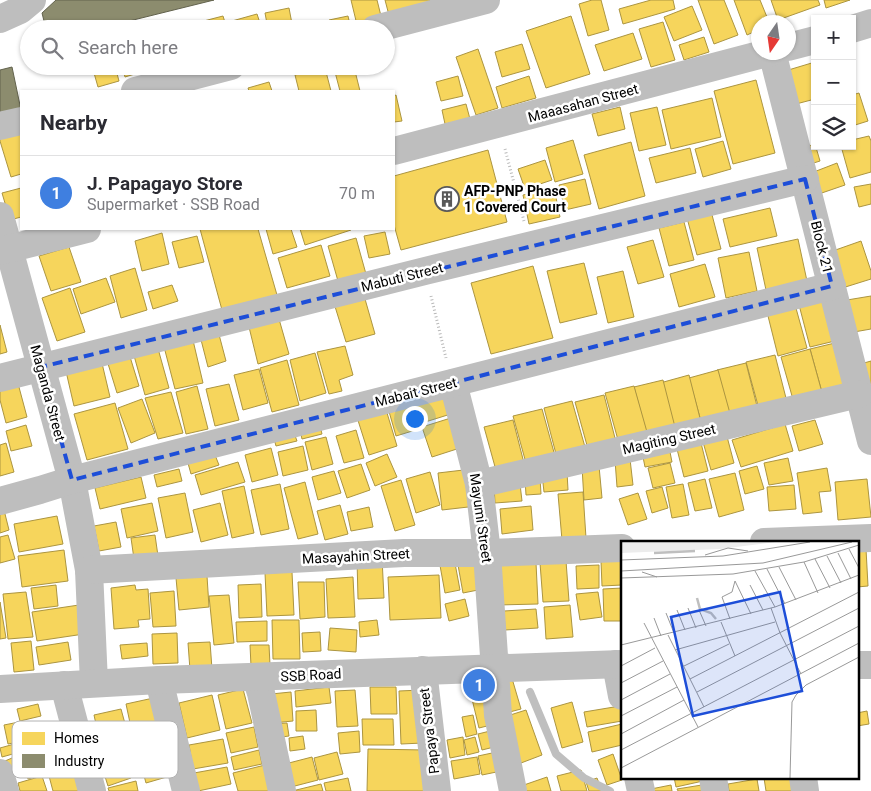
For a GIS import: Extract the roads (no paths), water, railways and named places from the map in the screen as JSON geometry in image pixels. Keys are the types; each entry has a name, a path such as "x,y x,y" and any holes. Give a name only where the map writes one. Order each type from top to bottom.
{"street":[{"path":"0,19 20,10 32,0"},
{"path":"395,24 486,0"},
{"path":"856,28 871,24"},
{"path":"796,46 811,41"},
{"name":"Maaasahan Street","path":"395,151 751,58"},
{"name":"Block 21","path":"774,60 871,441"},
{"path":"139,90 196,75"},
{"path":"0,126 20,121"},
{"name":"Mabuti Street","path":"0,378 425,271 804,179"},
{"name":"Maganda Street","path":"0,216 4,250 41,367 72,480 89,570 94,683"},
{"path":"4,250 82,230"},
{"name":"Mabait Street","path":"0,501 72,480 832,286"},
{"name":"Mayumi Street","path":"453,383 479,484 487,553 498,715 513,791"},
{"name":"Magiting Street","path":"479,484 859,394"},
{"path":"791,541 871,538"},
{"name":"Masayahin Street","path":"89,570 404,553 487,553 621,548"},
{"name":"SSB Road","path":"0,689 159,680 423,670 494,662 619,664"},
{"path":"619,664 621,685"},
{"name":"Papaya Street","path":"423,670 437,791"},
{"path":"256,677 282,791"},
{"path":"159,680 169,721"},
{"path":"64,685 74,721"},
{"path":"178,758 186,791"},
{"path":"0,773 5,791"},
{"path":"89,778 92,791"},
{"path":"638,778 641,791"},
{"path":"713,778 715,791"},
{"path":"803,778 805,791"}],"waterway":[{"path":"530,692 556,754 584,778 610,791"}],"place":[{"name":"AFP-PNP Phase 1 Covered Court","path":"447,199"},
{"name":"J. Papagayo Store","path":"479,685"}]}
